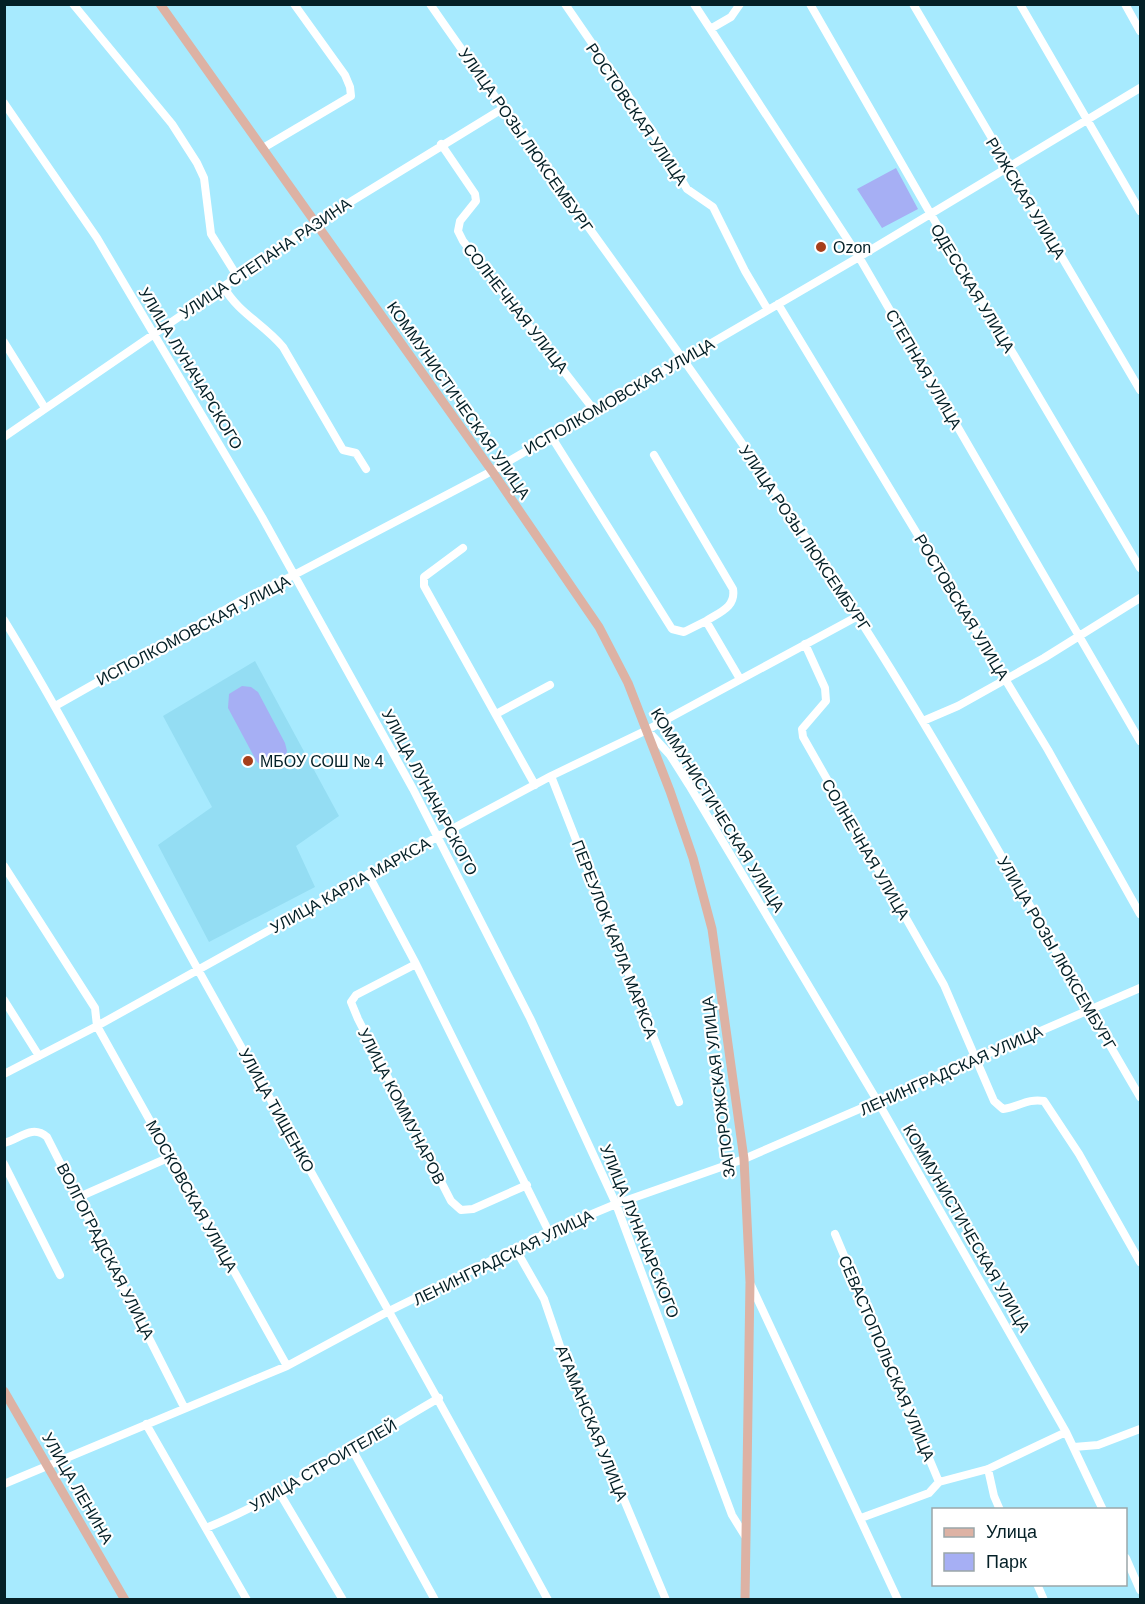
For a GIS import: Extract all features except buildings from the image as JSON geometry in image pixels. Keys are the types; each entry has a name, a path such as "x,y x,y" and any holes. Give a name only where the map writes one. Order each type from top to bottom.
{"main road":[{"name":"КОММУНИСТИЧЕСКАЯ УЛИЦА","path":"160,4 492,471 599,627 628,683 647,730"},
{"name":"ЗАПОРОЖСКАЯ УЛИЦА","path":"647,730 693,858 712,929 744,1159 750,1282"},
{"name":"УЛИЦА ЛУНАЧАРСКОГО","path":"745,1599 750,1282"},
{"name":"УЛИЦА ЛЕНИНА","path":"4,1391 125,1599"}],"street":[{"path":"73,4 172,124 197,164 204,178 211,234 237,276"},
{"path":"263,148 351,96 345,75 294,4"},
{"name":"УЛИЦА РОЗЫ ЛЮКСЕМБУРГ","path":"430,4 502,109 683,359 858,616 923,722 1139,1093"},
{"name":"РОСТОВСКАЯ УЛИЦА","path":"565,4 653,132 687,189 713,207 745,271 768,310"},
{"name":"СТЕПНАЯ УЛИЦА","path":"694,4 712,28 859,257 1080,634 1140,741"},
{"path":"712,28 731,17 740,4"},
{"name":"ОДЕССКАЯ УЛИЦА","path":"810,4 930,213 1140,568"},
{"name":"РИЖСКАЯ УЛИЦА","path":"913,4 1140,390"},
{"path":"1020,4 1140,211"},
{"path":"1125,4 1140,31"},
{"name":"ИСПОЛКОМОВСКАЯ УЛИЦА","path":"57,705 244,599 492,471 859,257 1140,88"},
{"name":"УЛИЦА ЛУНАЧАРСКОГО","path":"4,103 97,238 361,692 437,837 530,1018 616,1204 732,1515 745,1536"},
{"name":"УЛИЦА СТЕПАНА РАЗИНА","path":"4,437 316,223 441,144 502,109"},
{"name":"СОЛНЕЧНАЯ УЛИЦА","path":"441,144 475,194 476,201 460,221 458,231 463,241 594,410"},
{"path":"223,286 237,308 272,333 283,346 344,450 356,453 366,469"},
{"name":"РОСТОВСКАЯ УЛИЦА","path":"778,304 1005,679 1140,914"},
{"path":"4,342 45,408"},
{"path":"551,436 672,629 684,632 730,606 734,598 733,589 654,454"},
{"path":"463,548 424,577 424,586 535,785"},
{"path":"923,722 958,706 1044,658 1140,598"},
{"name":"УЛИЦА КАРЛА МАРКСА","path":"4,1074 97,1026 368,874 551,776 647,730 858,616"},
{"name":"УЛИЦА ТИЩЕНКО","path":"4,620 57,705 198,970 439,1398 548,1599"},
{"path":"706,621 741,679"},
{"name":"СОЛНЕЧНАЯ УЛИЦА","path":"805,644 825,688 826,701 802,729 803,737 944,985 975,1058"},
{"path":"496,714 550,685"},
{"name":"КОММУНИСТИЧЕСКАЯ УЛИЦА","path":"647,730 670,755 689,785 878,1102 1066,1432 1103,1508"},
{"name":"ПЕРЕУЛОК КАРЛА МАРКСА","path":"551,776 679,1102"},
{"name":"МОСКОВСКАЯ УЛИЦА","path":"4,866 94,1008 97,1026 287,1366"},
{"path":"368,874 416,964 549,1232"},
{"name":"УЛИЦА КОММУНАРОВ","path":"416,964 356,996 351,1002 358,1019 451,1201 461,1210 473,1209 527,1185"},
{"name":"ЛЕНИНГРАДСКАЯ УЛИЦА","path":"4,1484 287,1366 389,1311 549,1232 616,1204 744,1159 1140,988"},
{"path":"4,1000 39,1056"},
{"path":"975,1058 994,1101 1003,1109 1014,1108 1033,1099 1044,1101 1079,1154 1140,1262"},
{"name":"ВОЛГОГРАДСКАЯ УЛИЦА","path":"4,1143 33,1131 40,1131 57,1154 184,1407"},
{"path":"78,1197 170,1157"},
{"path":"4,1164 60,1275"},
{"name":"СЕВАСТОПОЛЬСКАЯ УЛИЦА","path":"835,1234 939,1482"},
{"name":"АТАМАНСКАЯ УЛИЦА","path":"514,1248 544,1299 561,1349 666,1599"},
{"name":"ЗАПОРОЖСКАЯ УЛИЦА","path":"750,1282 898,1599"},
{"name":"УЛИЦА СТРОИТЕЛЕЙ","path":"206,1528 232,1518 279,1492 439,1398"},
{"path":"146,1424 247,1599"},
{"path":"1074,1447 1098,1445 1140,1429"},
{"path":"861,1518 929,1494 939,1482 988,1469 1066,1432"},
{"path":"352,1449 435,1599"},
{"path":"988,1469 994,1496 1000,1508"},
{"path":"279,1492 343,1599"},
{"path":"1127,1562 1140,1590"}],"shaded area":[{"name":"МБОУ СОШ № 4","path":"255,661 339,816 296,846 315,887 209,942 158,845 212,807 163,716"}],"green space":[{"path":"896,168 918,209 882,228 857,189"},
{"path":"242,686 251,687 258,692 285,743 287,751 285,759 275,766 267,767 257,762 228,708 229,694"}],"place":[{"name":"Ozon","path":"821,247"},
{"name":"МБОУ СОШ № 4","path":"248,761"}]}
